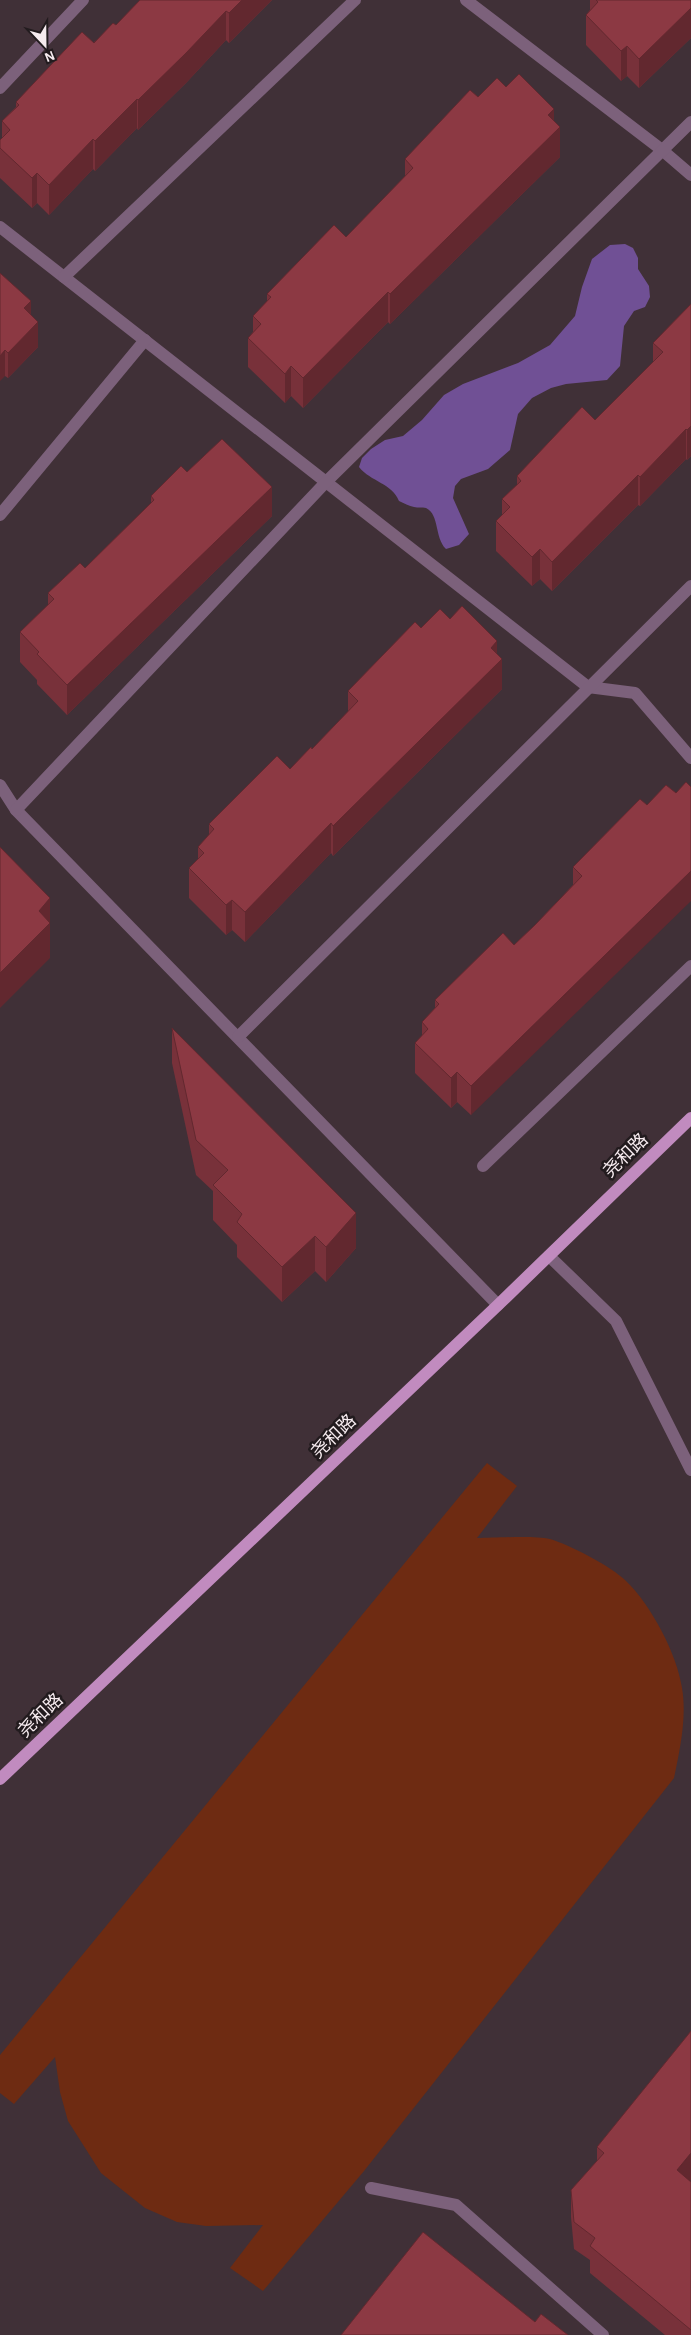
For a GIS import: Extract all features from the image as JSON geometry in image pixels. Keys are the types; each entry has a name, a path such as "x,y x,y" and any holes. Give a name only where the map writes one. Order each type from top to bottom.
{"main road":[{"name":"尧和路","path":"0,1779 498,1305 691,1118"}],"lane":[{"path":"0,88 83,0"},
{"path":"64,277 355,0"},
{"path":"466,0 662,150 691,175"},
{"path":"16,810 326,482 691,122"},
{"path":"0,226 588,688 636,693 691,758"},
{"path":"0,515 145,340"},
{"path":"238,1037 691,586"},
{"path":"0,785 16,810 498,1305"},
{"path":"483,1166 691,966"},
{"path":"549,1256 616,1320 691,1470"},
{"path":"371,2188 456,2205 603,2335"}],"shaded area":[{"path":"625,244 633,248 638,258 638,269 649,286 650,297 645,307 634,311 624,326 620,366 607,380 566,384 551,388 532,398 518,414 510,450 488,469 461,479 455,486 453,498 469,534 459,545 446,549 442,544 430,511 426,508 412,507 399,501 391,490 359,467 362,458 371,449 385,440 403,436 422,420 444,395 463,384 518,363 550,345 575,316 582,287 592,259 610,245"},
{"path":"487,1463 517,1486 477,1538 524,1537 550,1539 590,1557 626,1581 645,1603 662,1631 675,1660 682,1688 684,1710 674,1778 364,2171 263,2291 230,2268 263,2225 206,2226 177,2222 145,2208 101,2173 68,2121 60,2092 55,2057 14,2104 0,2093 0,2055"}],"building":[{"path":"140,0 242,0 229,13 226,11 138,100 95,141 93,139 49,185 37,173 32,178 0,148 0,140 10,130 2,121 19,105 16,102 82,32 94,43 113,23 116,25"},
{"path":"596,0 691,0 691,8 639,59 627,46 621,51 586,15 598,2"},
{"path":"519,74 554,109 548,115 560,127 390,294 388,292 303,378 291,366 285,374 248,338 261,324 253,316 271,297 267,294 334,225 346,237 413,168 405,159 470,90 478,97 497,78 506,87"},
{"path":"0,273 31,301 24,308 38,322 8,353 5,350 0,356"},
{"path":"691,304 691,426 640,477 638,475 552,562 540,549 532,557 496,521 510,507 502,499 521,481 517,476 582,407 595,420 663,352 653,343"},
{"path":"222,439 272,487 67,685 37,654 39,652 20,632 54,599 48,593 80,563 85,568 154,500 151,496 181,466 187,472"},
{"path":"462,606 497,641 491,648 502,659 333,826 331,823 245,912 232,900 226,905 189,868 204,853 198,847 214,829 209,824 277,756 290,769 311,747 312,749 358,701 348,691 415,622 421,628 440,609 450,619"},
{"path":"686,782 691,787 691,871 471,1086 457,1072 451,1078 415,1043 428,1029 422,1022 439,1004 435,1000 503,933 514,945 535,925 582,876 573,867 640,799 647,805 666,785 676,793"},
{"path":"0,847 50,898 39,911 50,923 0,973"},
{"path":"172,1028 356,1213 326,1247 315,1236 282,1267 237,1222 242,1214 213,1185 228,1170 196,1140"},
{"path":"691,2031 691,2153 677,2170 691,2182 691,2330 590,2246 595,2238 574,2222 571,2190 604,2153 597,2147"},
{"path":"423,2232 535,2322 541,2314 568,2335 341,2335"}]}
